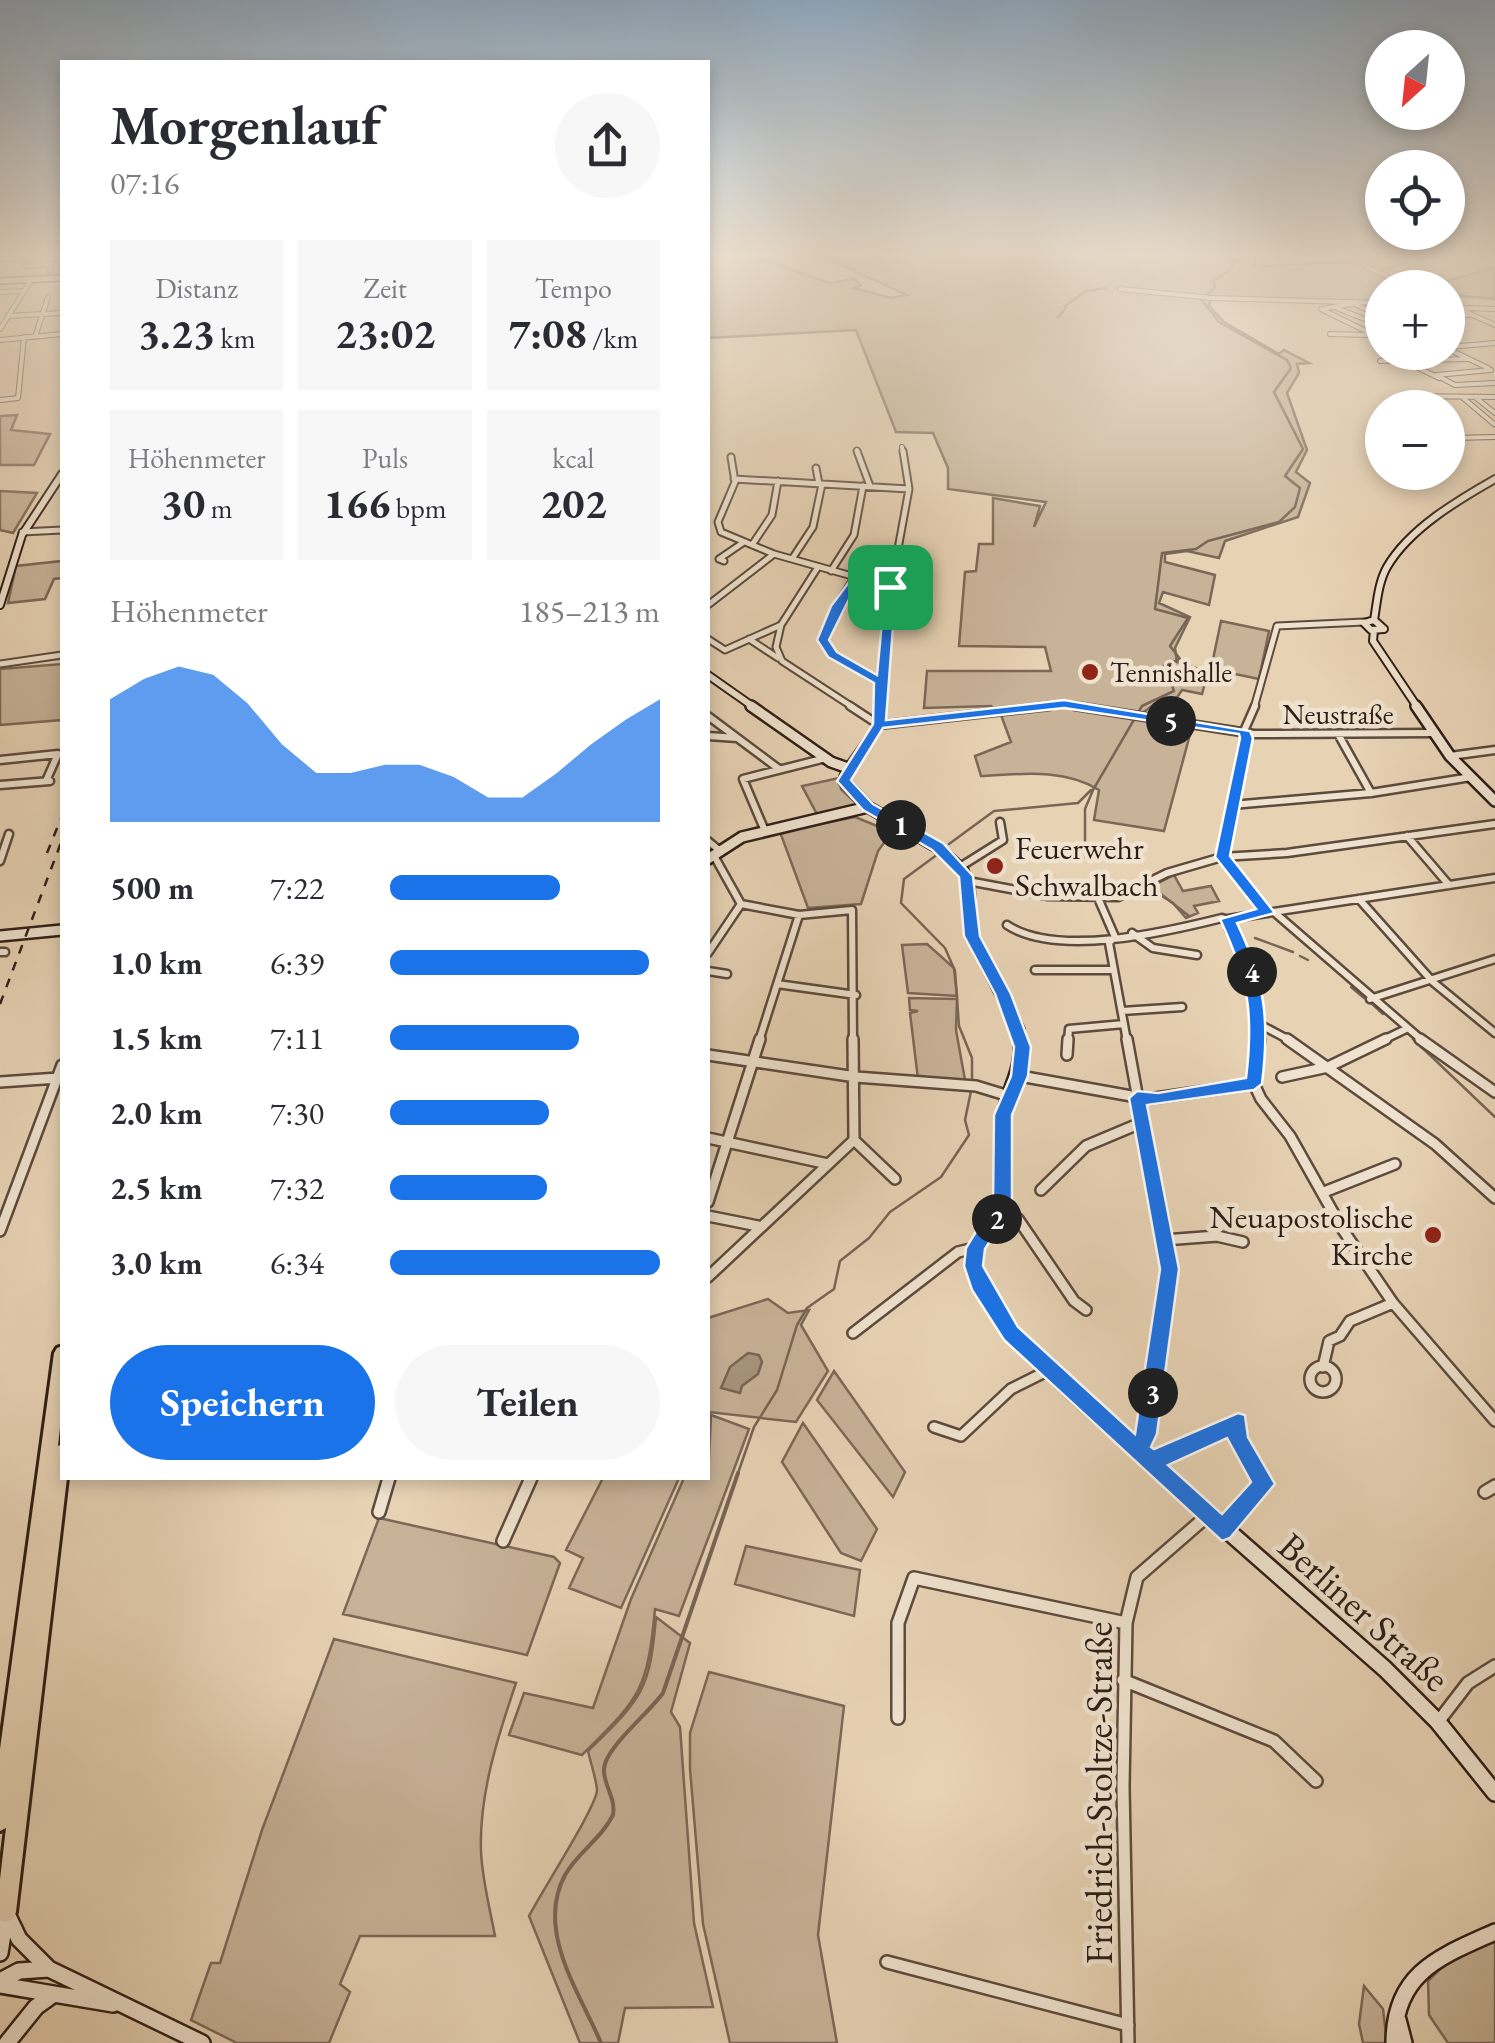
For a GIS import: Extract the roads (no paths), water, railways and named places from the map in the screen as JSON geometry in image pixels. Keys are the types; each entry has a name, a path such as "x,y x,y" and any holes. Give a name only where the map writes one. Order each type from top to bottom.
{"highway":[{"path":"0,1821 60,1368"},
{"path":"6,1912 60,1468"}],"street":[{"path":"0,400 18,398 22,352"},
{"path":"1465,357 1493,371"},
{"path":"1422,370 1474,397 1495,413"},
{"path":"1493,371 1436,375 1455,385 1495,383"},
{"path":"1465,397 1495,397"},
{"path":"1465,400 1494,424"},
{"path":"1465,436 1495,437"},
{"path":"853,1333 958,1252 976,1248 1002,1206 1003,1115 1020,1076 1019,1030 972,936 968,880 938,847 868,807 844,781 848,768 879,724 890,587 909,489 902,447"},
{"path":"832,571 854,535 867,486 857,450"},
{"path":"731,457 734,479 717,526 724,535 774,554 890,587"},
{"path":"768,467 770,481"},
{"path":"792,559 813,527 820,484 816,468"},
{"path":"0,605 22,532 46,491 60,476"},
{"path":"734,479 909,489"},
{"path":"752,546 772,515 778,482"},
{"path":"1490,483 1430,524 1394,557 1367,624 1373,641 1432,733 1495,800"},
{"path":"22,532 60,530"},
{"path":"724,561 719,559 744,542"},
{"path":"710,603 774,554"},
{"path":"782,661 776,647 781,625 818,567"},
{"path":"855,577 836,606 823,643 832,655 880,682"},
{"path":"1222,857 1246,738 1244,731 1250,726 1277,626 1284,622 1367,624"},
{"path":"710,640 724,650 781,625"},
{"path":"749,639 879,724"},
{"path":"0,664 60,656"},
{"path":"710,676 826,758 848,768"},
{"name":"Neustraße","path":"879,724 1047,705 1244,731 1432,733"},
{"path":"710,718 779,770"},
{"path":"1338,734 1371,793"},
{"path":"710,736 737,738"},
{"path":"1450,756 1495,750"},
{"path":"0,760 60,754 48,781 0,786"},
{"path":"764,831 742,782 826,758"},
{"path":"1232,805 1371,793 1472,777"},
{"path":"741,904 713,854 764,831 868,807"},
{"path":"960,867 1002,840 1000,822"},
{"path":"968,880 1048,896 1098,898 1128,894 1167,873 1222,857 1495,824"},
{"path":"0,861 9,834"},
{"path":"1408,836 1450,885"},
{"path":"1222,857 1271,912 1370,1000 1495,1092"},
{"path":"1007,926 1025,936 1068,940 1114,936 1495,878"},
{"path":"1098,898 1114,936"},
{"path":"1359,899 1433,982 1495,1033"},
{"path":"710,1275 854,1140 856,995 852,910 800,915 741,904"},
{"path":"710,950 741,904"},
{"path":"710,1195 800,915"},
{"path":"1225,922 1249,957 1259,1024 1254,1084 1324,1192 1342,1230 1393,1303 1495,1420"},
{"path":"0,936 60,930"},
{"path":"1132,934 1142,946 1153,950 1181,948 1198,955"},
{"path":"1114,936 1109,942 1170,1269 1146,1434 1138,1449"},
{"path":"1370,1000 1495,959"},
{"path":"710,970 727,974"},
{"path":"1035,970 1114,970"},
{"path":"777,984 856,995"},
{"path":"1157,1008 1162,998"},
{"path":"1122,1010 1182,1007"},
{"path":"1067,1055 1071,1028 1124,1024"},
{"path":"1259,1024 1281,1034 1435,1144 1495,1198"},
{"path":"1282,1078 1328,1067 1406,1030"},
{"path":"710,1056 856,1078 966,1084 1010,1096"},
{"path":"1020,1076 1158,1099 1254,1084"},
{"path":"0,1082 60,1077 0,1231"},
{"path":"1042,1190 1086,1146 1142,1122"},
{"path":"710,1138 828,1164"},
{"path":"854,1140 895,1179"},
{"path":"1324,1192 1395,1164"},
{"path":"1002,1206 1018,1219 1074,1301 1086,1310"},
{"path":"710,1216 758,1226"},
{"path":"1164,1240 1217,1236 1244,1242"},
{"name":"Berliner Straße","path":"976,1248 973,1266 989,1306 1050,1369 1222,1530 1376,1661 1438,1722 1495,1793"},
{"path":"1323,1367 1328,1341 1340,1336 1350,1322 1393,1303"},
{"path":"934,1426 961,1436 1011,1389 1050,1369"},
{"path":"1151,1461 1238,1422 1237,1439 1264,1484 1222,1530"},
{"path":"379,1512 388,1480"},
{"path":"503,1542 530,1480"},
{"name":"Friedrich-Stoltze-Straße","path":"1128,2043 1123,1680 1126,1623 1137,1577 1207,1516"},
{"path":"898,1718 893,1692 903,1592 914,1578 1126,1623"},
{"path":"1438,1722 1468,1683 1495,1666"},
{"path":"1123,1680 1274,1740 1316,1781"},
{"path":"0,1953 6,1912"},
{"path":"6,1912 18,1939 49,1969 202,2043"},
{"path":"1394,2043 1397,2007 1404,1985 1418,1970 1495,1932"},
{"path":"887,1962 1128,2025"},
{"path":"0,1983 19,1971 49,1969"},
{"path":"0,1983 124,2006"},
{"path":"7,2043 36,2007 55,1993"},
{"path":"1397,2007 1404,2043"}],"waterway":[{"path":"1085,857 1085,809 1093,790 1142,706 1174,691 1164,666 1180,659 1170,646 1188,618 1155,609 1162,553 1196,549 1208,541 1279,522 1295,507 1300,488 1285,476 1303,449 1274,392 1291,368 1287,360 1273,352"},
{"path":"949,844 994,811 1078,803 1091,790"},
{"path":"938,854 904,879 901,903 945,948 955,971 959,1026 972,1058 972,1083"},
{"path":"1152,887 1189,916"},
{"path":"1255,938 1293,952"},
{"path":"1300,956 1308,960"},
{"path":"1351,987 1364,998"},
{"path":"1370,1002 1383,1014"},
{"path":"1413,1039 1495,1117"},
{"path":"737,1476 754,1427 777,1390 797,1325 807,1308 834,1289 840,1261 869,1238 890,1212 941,1177 969,1135 965,1120 971,1091"},
{"path":"601,2043 564,1961 555,1918 557,1896 570,1867 613,1815 604,1775 606,1761 663,1693 738,1473"}],"railway":[{"path":"47,853 60,821"},
{"path":"0,1004 60,845"}],"place":[{"name":"Tennishalle","path":"1090,672"},
{"name":"Feuerwehr Schwalbach","path":"995,866"},
{"name":"Neuapostolische Kirche","path":"1433,1235"}]}
